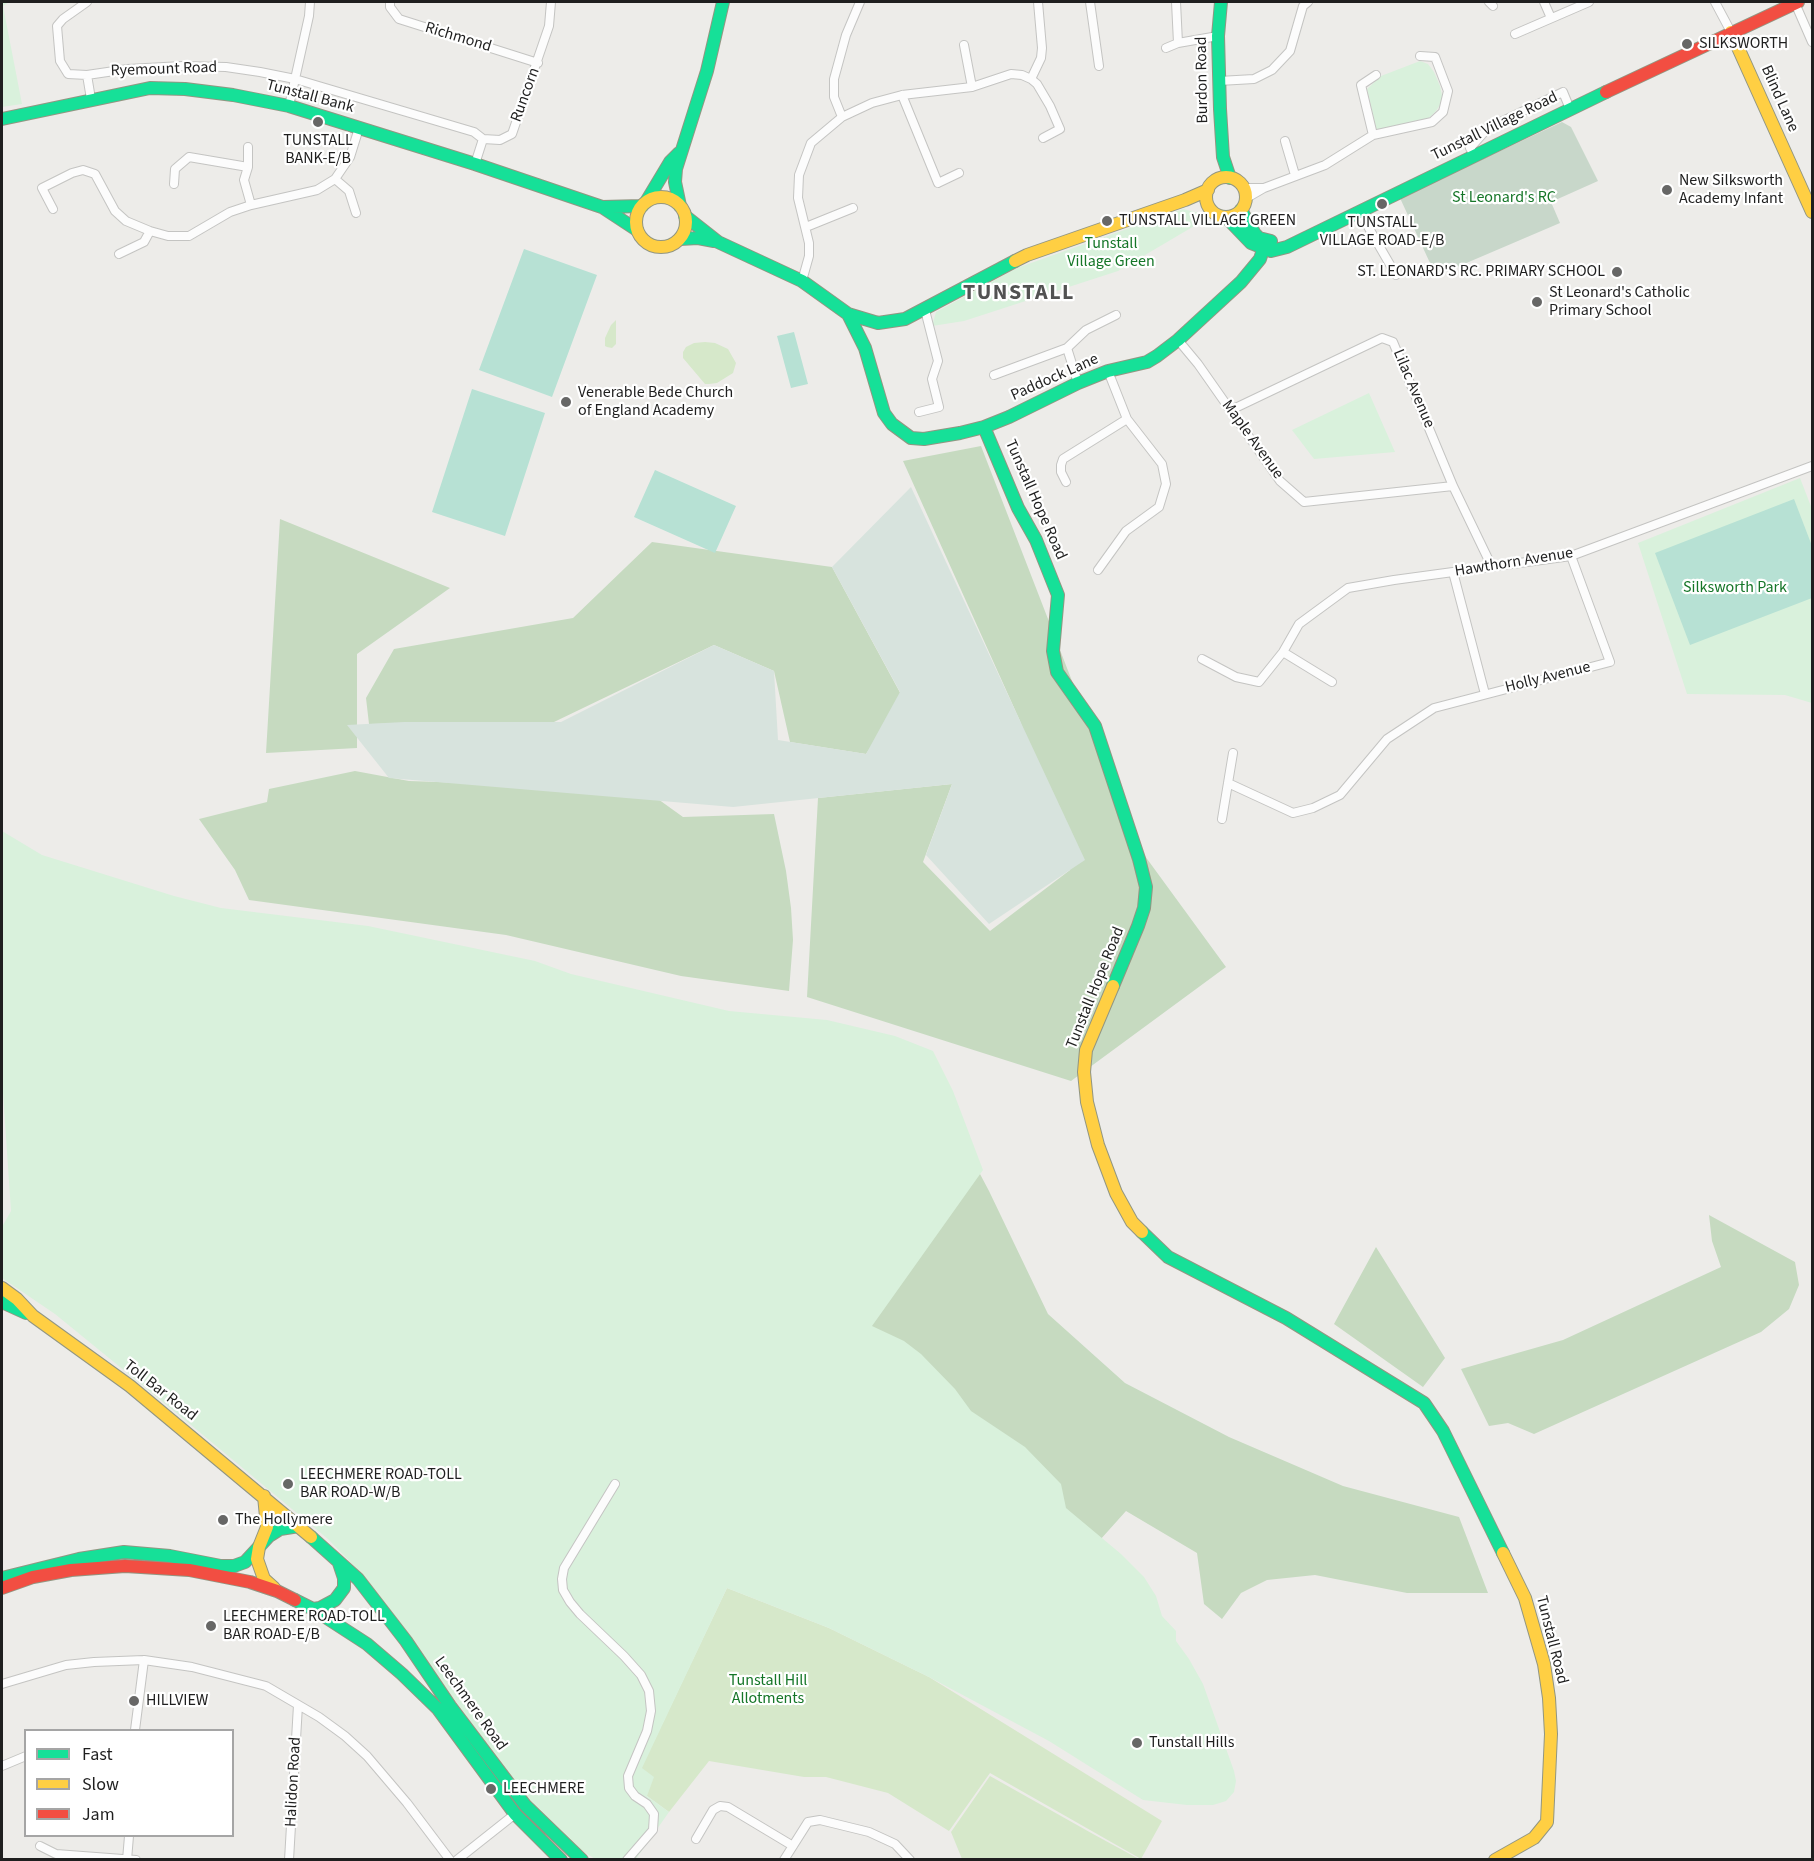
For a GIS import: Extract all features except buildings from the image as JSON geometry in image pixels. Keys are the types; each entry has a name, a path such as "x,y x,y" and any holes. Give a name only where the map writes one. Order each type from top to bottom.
{"street":[{"path":"87,2 57,26 60,61 68,74 87,75 91,99"},
{"path":"290,106 310,2"},
{"name":"Richmond","path":"390,2 390,7 399,19 538,63"},
{"name":"Runcorn","path":"483,139 500,140 512,134 549,26 551,2"},
{"path":"680,239 684,231 675,182 680,152 695,113 723,2"},
{"path":"842,117 834,97 834,79 846,35 861,2"},
{"path":"1031,79 1041,58 1042,48 1038,2"},
{"path":"1090,2 1099,66"},
{"path":"1176,2 1178,43"},
{"name":"Burdon Road","path":"1221,2 1218,36 1219,81 1223,157 1230,178"},
{"path":"1544,2 1551,18"},
{"path":"1515,34 1588,2"},
{"path":"1715,2 1731,32"},
{"path":"1796,2 1812,42"},
{"name":"Tunstall Village Road","path":"1264,245 1279,250 1796,2"},
{"path":"1219,81 1254,79 1272,70 1290,51 1303,3"},
{"name":"Blind Lane","path":"1731,32 1807,187 1812,212"},
{"path":"1166,48 1178,43 1218,36"},
{"path":"964,45 972,87"},
{"path":"1226,217 1237,214 1243,199 1264,188 1325,165 1373,135 1432,122 1443,112 1448,92 1435,57 1420,56"},
{"name":"Ryemount Road","path":"87,75 128,69 182,66 226,67 295,79 474,132 483,139"},
{"path":"802,281 809,243 800,211 798,187 803,160 811,143 842,117 872,103 902,95 972,87 1011,74 1022,75 1037,84 1060,129 1043,138"},
{"path":"1373,135 1361,85 1376,75"},
{"name":"Tunstall Bank","path":"2,119 150,88 185,89 233,95 290,106 475,164 602,207 637,230"},
{"path":"1474,156 1470,148 1488,128 1563,92 1570,110"},
{"path":"902,95 938,183 959,173"},
{"path":"53,209 42,188 72,172 83,171 94,174 114,211 126,221 168,236 189,236 230,212 316,190 335,179 350,157 359,128"},
{"path":"475,164 483,139"},
{"path":"1285,141 1295,176"},
{"path":"248,147 248,167 244,180 251,205"},
{"path":"680,152 670,162 638,213 636,223 641,238 649,244 662,247 680,239 698,238 718,242 802,281 848,314 870,322 896,322 925,310 1027,255 1185,200 1220,179 1230,178 1238,182 1250,229 1264,245"},
{"path":"174,184 175,169 189,157 248,167"},
{"name":"Burdon Road","path":"1211,186 1223,157"},
{"path":"335,179 349,191 356,213"},
{"path":"1208,207 1206,201 1211,186"},
{"path":"644,204 658,198 669,199 718,242"},
{"path":"1185,200 1208,207 1216,214 1226,217 1251,243 1264,245"},
{"name":"Tunstall Bank","path":"602,207 644,204"},
{"path":"806,227 853,208"},
{"path":"1359,211 1396,275"},
{"path":"119,254 144,242 150,231"},
{"name":"Paddock Lane","path":"848,314 865,348 884,413 902,433 911,438 924,439 984,428 1078,382 1108,371 1147,362 1179,340 1241,282 1255,267 1264,245"},
{"path":"919,412 939,407 932,379 938,361 925,310"},
{"path":"994,375 1067,348 1086,330 1116,315"},
{"name":"Paddock Lane","path":"865,348 870,322"},
{"name":"Lilac Avenue","path":"1231,410 1382,338 1393,342 1453,486 1492,567"},
{"name":"Maple Avenue","path":"1179,340 1280,481 1304,502 1453,486"},
{"path":"1067,348 1078,382"},
{"path":"1098,570 1126,531 1159,507 1166,484 1162,464 1127,419 1108,371"},
{"path":"1066,482 1061,472 1063,459 1127,419"},
{"name":"Tunstall Hope Road","path":"984,428 1018,508 1036,540 1058,595 1053,651 1057,672 1095,726 1146,887 1144,908 1138,926 1086,1050 1084,1072 1087,1102 1098,1145 1116,1193 1132,1222 1168,1257 1286,1318 1424,1403 1436,1421"},
{"name":"Hawthorn Avenue","path":"1283,652 1299,624 1348,588 1571,556 1812,466"},
{"name":"Holly Avenue","path":"1228,783 1293,813 1313,808 1340,795 1387,739 1434,708 1610,662 1571,556"},
{"path":"1453,572 1485,694"},
{"path":"1202,659 1236,677 1259,682 1283,652 1332,682"},
{"path":"1222,819 1233,753"},
{"name":"Toll Bar Road","path":"2,1288 17,1299 33,1316 130,1386 281,1510"},
{"name":"Toll Bar Road","path":"2,1302 33,1316"},
{"name":"Tunstall Road","path":"1436,1421 1457,1457 1525,1598 1544,1664 1549,1698 1551,1734 1547,1822 1534,1838 1495,1860"},
{"path":"615,1484 564,1568 562,1579 563,1590 580,1614 624,1656 649,1691 651,1711 647,1731 628,1776 629,1788 635,1796 647,1804 654,1814 652,1830 627,1860"},
{"path":"264,1496 267,1527 257,1559 264,1579 277,1591"},
{"name":"Leechmere Road","path":"281,1510 358,1580 525,1805 582,1860"},
{"path":"2,1578 51,1565 124,1552 170,1556 221,1566 234,1566 245,1562 269,1536 280,1529 299,1526"},
{"path":"313,1609 320,1608 334,1600 344,1588 344,1578 339,1562"},
{"name":"Leechmere Road","path":"2,1588 33,1577 71,1570 125,1566 189,1570 250,1582 277,1591 313,1609 367,1644 438,1709 515,1814 561,1860"},
{"path":"135,1729 144,1660"},
{"path":"2,1684 66,1665 144,1660 192,1666 266,1686 319,1717 367,1756 407,1803 450,1860"},
{"name":"Halidon Road","path":"289,1860 298,1705"},
{"path":"2,1766 24,1757"},
{"path":"457,1860 525,1805"},
{"path":"696,1839 713,1810 720,1806 728,1807 793,1846"},
{"path":"784,1860 808,1822 820,1820 869,1832 895,1844 910,1860"},
{"path":"127,1859 129,1837"},
{"path":"40,1846 56,1854 136,1860"}],"green space":[{"path":"2,2 9,2 3,6 22,104 2,107"},
{"path":"1420,61 1428,64 1434,72 1443,100 1427,120 1377,132 1367,89 1381,76"},
{"name":"St Leonard's RC","path":"1562,122 1571,127 1598,181 1551,202 1560,223 1436,276 1400,198"},
{"name":"Tunstall Village Green","path":"1183,209 1199,213 1206,219 1118,271 964,321 932,326 936,312 1017,268"},
{"path":"524,249 597,275 552,397 479,370"},
{"path":"616,320 616,344 612,348 607,347 605,338"},
{"path":"794,332 808,384 791,388 777,336"},
{"path":"694,343 715,343 728,349 736,363 733,373 717,383 705,384 683,358 686,347"},
{"path":"472,389 545,413 505,536 432,512"},
{"path":"1369,393 1395,452 1314,459 1292,430"},
{"path":"981,446 1134,841 1226,967 1071,1081 807,997 818,798 952,784 923,862 990,931 1070,870 1020,721 903,461"},
{"path":"655,470 736,506 715,553 634,517"},
{"name":"Silksworth Park","path":"1800,478 1812,509 1812,703 1785,695 1687,694 1638,543"},
{"path":"1794,499 1812,546 1812,598 1690,645 1655,553"},
{"path":"280,519 450,588 357,654 357,748 266,753"},
{"path":"652,542 832,567 904,700 866,754 790,742 774,671 714,645 554,722 369,724 366,698 394,649 573,618"},
{"path":"355,771 409,781 644,789 683,817 774,814 791,908 793,940 789,991 681,976 506,935 249,900 235,870 199,819 267,802 269,789"},
{"path":"2,831 42,855 174,896 221,908 368,926 535,961 571,974 729,1011 827,1020 895,1036 933,1051 953,1091 983,1170 872,1326 904,1341 921,1354 955,1389 971,1411 1025,1447 1061,1484 1066,1508 1121,1554 1144,1577 1156,1596 1162,1616 1176,1631 1176,1641 1203,1684 1234,1771 1236,1781 1234,1792 1226,1801 1213,1805 1187,1805 1143,1800 1049,1741 929,1677 829,1628 727,1588 642,1768 654,1777 647,1796 669,1812 636,1859 595,1859 570,1843 532,1806 364,1576 328,1539 55,1314 2,1278 2,1227 11,1211 2,1078"},
{"path":"925,1070 989,1191 1048,1314 1125,1383 1229,1437 1343,1486 1459,1517 1488,1593 1407,1593 1315,1575 1267,1580 1241,1593 1222,1619 1204,1604 1197,1553 1126,1511 1091,1550 858,1336"},
{"path":"1709,1215 1795,1262 1799,1285 1789,1309 1761,1332 1534,1434 1508,1423 1489,1426 1461,1369 1563,1340 1721,1267 1712,1241"},
{"path":"1376,1247 1445,1358 1423,1387 1334,1324"},
{"name":"Tunstall Hill Allotments","path":"727,1588 829,1628 929,1677 1162,1821 1141,1859 990,1773 949,1831 888,1793 826,1777 804,1777 709,1761 669,1812 647,1796 641,1768"},
{"path":"990,1776 1139,1859 962,1859 951,1832"}],"shaded area":[{"path":"911,487 1085,860 989,924 926,855 952,784 733,807 389,778 347,725 404,722 561,722 714,645 774,671 778,740 866,754 900,692 832,567"}],"traffic: fast":[{"path":"680,206 675,182 676,169 707,71 723,2"},
{"path":"1221,2 1218,36 1220,109 1223,157 1230,178"},
{"path":"2,119 150,88 185,89 233,95 289,106 475,164 602,207 637,230"},
{"path":"1226,217 1251,243 1271,251 1287,247 1606,92"},
{"path":"646,202 670,162 679,153"},
{"path":"602,207 642,206"},
{"path":"1241,210 1255,234 1259,238 1271,241"},
{"path":"685,216 718,242 802,281 848,314 878,323 905,319 1015,261"},
{"path":"680,239 698,238 714,241"},
{"path":"848,314 865,348 884,413 892,424 911,438 924,439 960,433 1009,417 1108,371 1147,362 1157,356 1178,340 1241,282 1260,259 1266,240"},
{"path":"984,427 1018,508 1036,540 1058,595 1053,651 1057,672 1095,726 1146,887 1144,908 1113,986"},
{"path":"1142,1232 1168,1257 1286,1318 1424,1403 1443,1431 1503,1553"},
{"path":"2,1302 26,1313"},
{"path":"2,1578 79,1559 124,1552 170,1556 221,1566 234,1566 245,1562 269,1536 280,1529 299,1526"},
{"path":"311,1537 358,1579 525,1805 582,1860"},
{"path":"313,1609 335,1600 344,1588 344,1578 339,1563"},
{"path":"295,1600 367,1644 438,1709 515,1814 561,1860"}],"traffic: slow":[{"path":"1731,32 1812,212"},
{"path":"1226,177 1240,183 1246,197 1240,211 1226,217 1212,211 1206,197 1212,183 1226,177"},
{"path":"1015,261 1208,190"},
{"path":"661,197 670,199 681,208 686,222 684,231 675,242 661,247 652,245 641,236 636,222 638,213 647,202 661,197"},
{"path":"1113,986 1086,1050 1084,1072 1087,1102 1098,1145 1116,1193 1132,1222 1142,1232"},
{"path":"2,1288 17,1299 33,1316 130,1386 311,1537"},
{"path":"264,1496 267,1527 257,1559 264,1579 274,1588"},
{"path":"1495,1860 1534,1838 1547,1822 1551,1734 1544,1664 1525,1598 1503,1553"}],"traffic: jam":[{"path":"1606,92 1798,2"},
{"path":"2,1588 33,1577 71,1570 125,1566 189,1570 250,1582 295,1600"}],"place":[{"name":"SILKSWORTH","path":"1687,44"},
{"name":"TUNSTALL BANK-E/B","path":"318,122"},
{"name":"New Silksworth Academy Infant","path":"1667,190"},
{"name":"TUNSTALL VILLAGE ROAD-E/B","path":"1382,204"},
{"name":"TUNSTALL VILLAGE GREEN","path":"1107,221"},
{"name":"ST. LEONARD'S RC. PRIMARY SCHOOL","path":"1617,272"},
{"name":"St Leonard's Catholic Primary School","path":"1537,302"},
{"name":"Venerable Bede Church of England Academy","path":"566,402"},
{"name":"LEECHMERE ROAD-TOLL BAR ROAD-W/B","path":"288,1484"},
{"name":"The Hollymere","path":"223,1520"},
{"name":"LEECHMERE ROAD-TOLL BAR ROAD-E/B","path":"211,1626"},
{"name":"HILLVIEW","path":"134,1701"},
{"name":"Tunstall Hills","path":"1137,1743"},
{"name":"LEECHMERE","path":"491,1789"}],"district":[{"name":"TUNSTALL","path":"1019,294"}]}
